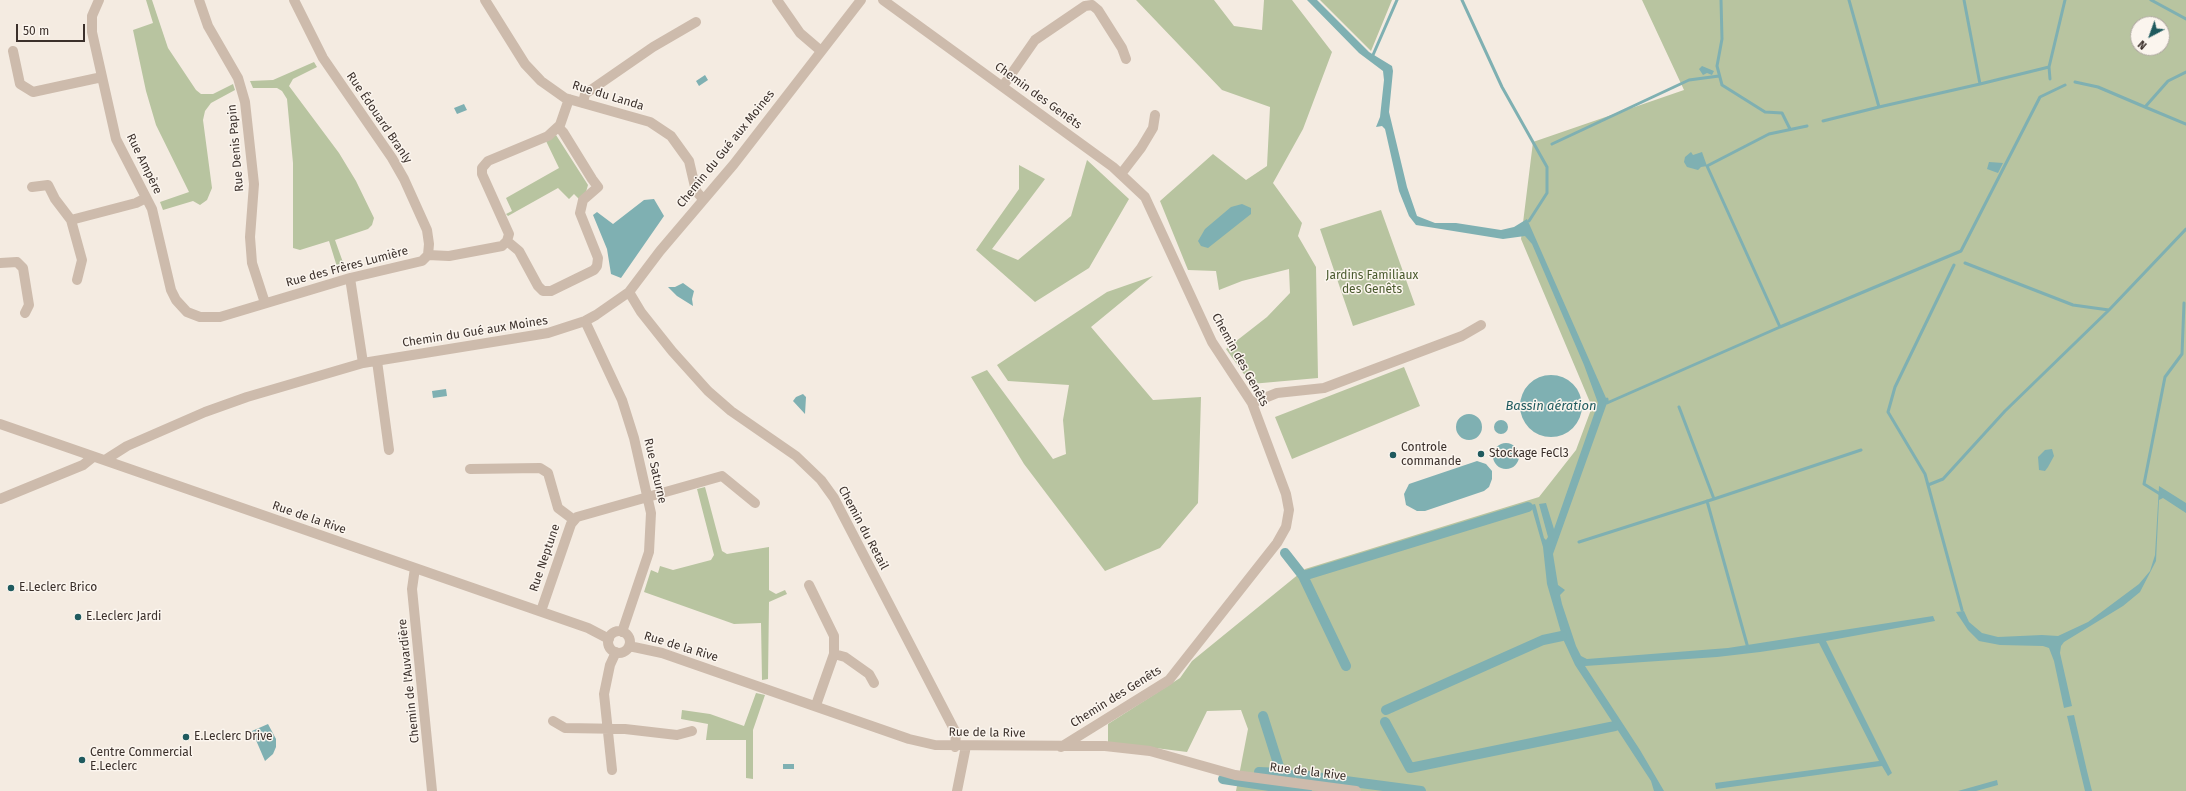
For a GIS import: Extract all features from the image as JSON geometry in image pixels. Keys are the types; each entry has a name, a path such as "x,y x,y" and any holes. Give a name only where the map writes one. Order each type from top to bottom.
{"street":[{"name":"Rue Ampère","path":"99,0 92,16 91,24 116,139 152,209 171,290 176,300 188,312"},
{"name":"Rue Denis Papin","path":"199,0 208,26 238,78 244,97 254,184 250,237 252,263 265,303"},
{"name":"Rue Édouard Branly","path":"294,0 323,58 392,158 404,179 427,230 429,244 428,255"},
{"name":"Rue du Landa","path":"485,0 525,64 541,81 569,99 650,122 671,136 689,161 696,192 703,199"},
{"path":"777,0 800,33 821,52"},
{"name":"Chemin du Gué aux Moines","path":"105,460 127,446 205,412 247,397 363,363 525,338 562,330 585,321 620,300 629,292 703,199 734,164 861,0"},
{"name":"Chemin des Genêts","path":"884,0 1121,174 1145,197 1150,204 1212,342 1252,403 1286,494 1289,510 1286,527 1277,543 1169,680 1060,747"},
{"path":"1003,86 1035,40 1085,6 1092,5 1098,10 1122,48 1126,59"},
{"path":"583,103 585,94 653,47 696,22"},
{"path":"12,51 20,84 33,92 102,77"},
{"path":"558,127 563,132 592,179 598,186 583,200 580,213 598,258 597,266 594,270 551,291 543,291 538,286 519,251 507,242 509,234 482,174 482,168 488,162 548,136 558,127 569,99"},
{"path":"1121,174 1141,148 1153,128 1155,115"},
{"path":"32,187 48,185 54,199 70,220 82,260 77,280"},
{"path":"70,220 146,198"},
{"name":"Rue des Frères Lumière","path":"188,312 200,317 220,317 350,278 422,261 428,255 449,256 502,246 507,242"},
{"path":"0,263 16,262 23,268 29,305 24,313"},
{"path":"350,278 363,363"},
{"name":"Chemin du Retail","path":"629,292 642,312 672,351 708,390 727,408 796,456 821,480 834,498 956,733 955,747"},
{"name":"Rue Saturne","path":"585,321 622,400 634,438 652,523 649,552 622,632"},
{"path":"1252,403 1277,393 1324,388 1462,336 1481,325"},
{"path":"377,361 389,450"},
{"name":"Rue de la Rive","path":"0,424 541,611 588,628 609,639"},
{"path":"0,499 78,468 94,457"},
{"path":"470,470 540,468 548,473 558,508 574,520"},
{"name":"Rue Neptune","path":"541,611 574,520 582,515 722,476 755,503"},
{"name":"Chemin de l'Auvardière","path":"415,568 412,589 432,791"},
{"path":"809,585 834,636 834,654 816,705"},
{"path":"622,632 628,638 629,646 624,652 616,652 609,646 609,639 613,634 622,632"},
{"name":"Rue de la Rive","path":"629,646 662,653 910,738 935,745 955,747 1105,746 1150,751 1235,775 1356,791"},
{"path":"612,770 604,694 610,665 616,652"},
{"path":"834,654 845,657 869,674 874,683"},
{"path":"553,721 565,728 608,728 677,735 692,731"},
{"path":"957,791 966,746"}],"green space":[{"path":"146,0 152,0 168,48 196,90 201,94 213,94 233,84 235,90 211,103 205,111 203,120 212,188 207,200 200,205 193,201 163,210 160,202 189,192 156,125 146,91 133,30 153,23"},
{"path":"1136,0 1214,0 1234,26 1262,30 1264,0 1292,0 1332,52 1303,129 1273,183 1302,223 1298,236 1316,267 1318,378 1251,384 1226,349 1267,317 1290,293 1289,269 1242,281 1219,290 1216,271 1188,270 1160,201 1213,154 1246,180 1267,166 1270,107 1222,90"},
{"path":"1320,0 1392,0 1371,51"},
{"path":"1642,0 2186,0 2186,791 1236,791 1248,729 1241,710 1207,711 1187,752 1108,742 1108,724 1180,678 1192,661 1305,569 1539,497 1576,450 1592,407 1521,239 1533,142 1684,90"},
{"path":"314,62 317,67 293,79 289,86 339,153 356,181 374,218 372,225 368,229 335,240 345,268 338,270 329,241 300,250 293,248 293,163 287,99 282,91 277,88 253,88 250,81 273,80"},
{"path":"556,135 588,185 586,192 579,199 574,194 569,199 558,188 508,216 506,214 512,211 506,198 559,168 546,141"},
{"path":"1087,160 1129,199 1089,268 1035,302 976,250 1019,189 1019,165 1045,179 992,249 1018,260 1071,216"},
{"name":"Jardins Familiaux des Genêts","path":"1381,210 1415,305 1353,326 1320,229"},
{"path":"1153,276 1091,327 1153,400 1201,397 1198,503 1160,548 1105,571 1024,464 971,377 987,370 1053,459 1066,454 1063,420 1069,385 1008,381 997,365 1107,292"},
{"path":"1404,367 1420,406 1292,459 1275,417"},
{"path":"705,487 722,551 727,554 769,547 769,590 776,594 785,590 787,594 769,602 768,679 762,680 761,623 734,624 644,592 651,570 658,573 660,566 673,570 711,560 714,555 697,489"},
{"path":"756,693 765,695 753,730 753,779 746,778 746,740 706,740 708,724 681,719 682,710 710,714 744,726"}],"water":[{"path":"1307,0 1317,0 1369,52 1392,66 1393,71 1389,112 1407,187 1417,216 1435,223 1456,223 1501,230 1514,227 1527,219 1606,398 1607,403 1553,554 1558,585 1565,590 1560,595 1562,604 1576,646 1581,656 1587,659 1728,648 1933,616 1935,621 1826,641 1892,773 1888,776 1882,766 1716,789 1715,783 1879,761 1819,643 1717,657 1585,666 1640,750 1664,791 1654,791 1651,781 1575,665 1563,639 1547,584 1543,547 1531,505 1535,504 1544,538 1546,540 1548,537 1539,504 1546,503 1554,529 1598,403 1584,365 1532,244 1525,236 1503,239 1416,225 1409,216 1399,191 1385,129 1382,126 1376,127 1380,117 1384,80 1383,71 1359,53"},
{"path":"1702,66 1714,71 1712,75 1707,73 1703,75 1699,69"},
{"path":"705,75 708,80 699,86 696,81"},
{"path":"464,104 467,110 457,114 454,108"},
{"path":"1691,152 1693,155 1702,152 1707,166 1701,167 1698,170 1687,167 1684,162 1685,157"},
{"path":"1989,162 2003,163 1998,173 1987,169"},
{"path":"654,199 664,216 621,278 611,274 607,249 593,215 597,212 613,224 644,200"},
{"path":"1242,204 1251,208 1251,214 1208,248 1201,246 1198,241 1205,229 1231,207"},
{"path":"683,283 694,291 692,299 693,306 677,296 668,287 675,287"},
{"name":"Bassin aération","path":"1551,375 1568,380 1573,384 1577,389 1582,406 1577,423 1573,428 1568,432 1551,437 1534,432 1529,428 1525,423 1520,406 1525,389 1529,384 1534,380"},
{"path":"446,389 447,396 433,398 432,391"},
{"path":"803,394 806,397 805,414 793,401 796,397"},
{"path":"1469,414 1478,418 1482,427 1478,436 1469,440 1460,436 1456,427 1460,418"},
{"path":"1501,420 1506,422 1508,427 1506,432 1501,434 1496,432 1494,427 1496,422"},
{"path":"1506,443 1515,447 1519,456 1515,465 1506,469 1497,465 1493,456 1497,447"},
{"path":"2052,449 2054,456 2048,467 2045,471 2039,470 2038,457 2045,450"},
{"path":"1477,461 1486,464 1492,471 1492,479 1489,487 1484,491 1425,511 1417,511 1406,505 1404,494 1409,484"},
{"path":"2159,486 2186,503 2186,513 2163,498 2159,500 2156,561 2140,592 2123,606 2064,642 2061,646 2060,653 2072,706 2064,708 2054,661 2049,648 2043,646 2000,645 1979,641 1968,630 1956,612 1964,611 1969,622 1982,633 1998,637 2042,635 2058,636 2088,622 2139,584 2150,571 2155,555"},
{"path":"2074,715 2092,791 2085,791 2067,716"},
{"path":"268,724 276,739 276,747 273,754 265,761 252,731"},
{"path":"783,764 794,764 794,769 783,769"},
{"path":"1997,780 1998,785 1976,791 1958,791"}],"waterway":[{"path":"1373,55 1397,0"},
{"path":"1462,0 1502,87 1547,167 1547,193 1529,221"},
{"path":"1721,0 1722,39 1717,66 1722,85 1765,112 1782,113 1790,129"},
{"path":"1849,0 1879,107 1980,84 1964,0"},
{"path":"2049,67 2065,0"},
{"path":"2151,0 2186,19"},
{"path":"1980,84 2049,67 2050,79"},
{"path":"2075,82 2098,87 2145,107 2168,81 2186,72"},
{"path":"1552,144 1689,80 1719,76"},
{"path":"1807,126 1769,134 1707,166 1780,327 1961,251 2040,97 2065,85"},
{"path":"1823,121 1879,107"},
{"path":"2145,107 2186,124"},
{"path":"1965,263 2073,305 2109,310 2186,229"},
{"path":"1954,265 1895,387 1888,412 1925,474 1962,610"},
{"path":"2160,494 2144,484 2165,377 2182,354 2184,303"},
{"path":"1928,485 1943,479 2005,411 2109,310"},
{"path":"1607,399 1607,403 1780,327"},
{"path":"1679,407 1714,499 1861,450"},
{"path":"1579,542 1714,499"},
{"path":"1707,501 1748,648"},
{"path":"1285,553 1303,576 1528,507"},
{"path":"1303,576 1346,666"},
{"path":"1386,710 1543,640 1562,636"},
{"path":"1259,772 1281,773 1263,716"},
{"path":"1385,722 1410,768 1615,726"},
{"path":"1281,773 1291,775"},
{"path":"1300,775 1421,791"},
{"path":"1223,779 1282,788 1281,791"},
{"path":"1282,788 1307,791"}],"place":[{"name":"Stockage FeCl3","path":"1481,454"},
{"name":"Controle commande","path":"1393,455"},
{"name":"E.Leclerc Brico","path":"11,588"},
{"name":"E.Leclerc Jardi","path":"78,617"},
{"name":"E.Leclerc Drive","path":"186,737"},
{"name":"Centre Commercial E.Leclerc","path":"82,760"}]}
